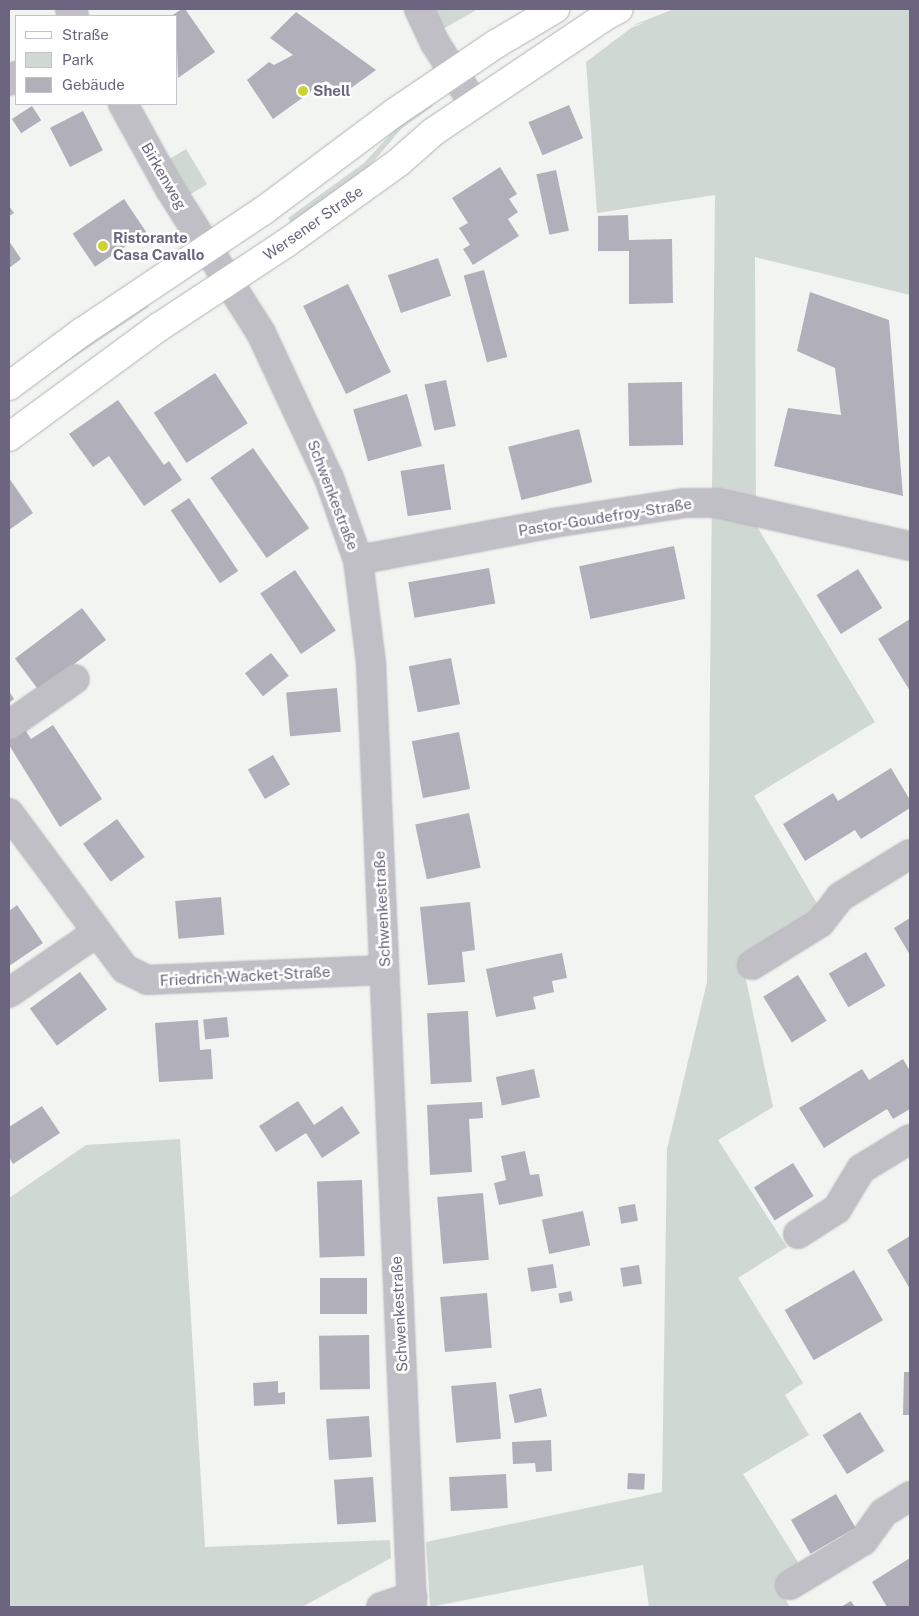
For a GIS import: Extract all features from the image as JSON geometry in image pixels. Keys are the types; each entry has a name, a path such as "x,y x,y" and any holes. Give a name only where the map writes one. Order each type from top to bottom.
{"main road":[{"path":"9,386 82,332 334,160 454,72 496,44 555,9"},
{"name":"Wersener Straße","path":"9,437 75,386 392,168 433,132 614,11"}],"street":[{"path":"419,9 474,104"},
{"name":"Birkenweg","path":"124,105 170,189 207,247"},
{"name":"Schwenkestraße","path":"207,247 261,333 299,413 343,514 358,560 371,663 412,1602"},
{"name":"Pastor-Goudefroy-Straße","path":"358,560 553,523 685,503 717,503 910,546"},
{"path":"9,725 75,679"},
{"name":"Friedrich-Wacket-Straße","path":"9,813 96,933 125,969 148,980 384,970"},
{"path":"752,965 820,923 840,898 910,854"},
{"path":"9,993 96,933"},
{"path":"798,1234 837,1209 861,1169 910,1139"},
{"path":"790,1585 862,1541 883,1513 910,1496"},
{"path":"381,1607 412,1602"}],"green space":[{"path":"435,9 478,9 443,29"},
{"path":"674,9 910,9 910,295 755,257 756,525 875,722 754,796 822,912 742,961 773,1107 718,1140 787,1247 738,1278 803,1383 785,1395 809,1435 743,1474 801,1567 776,1583 790,1607 649,1607 643,1565 430,1607 426,1542 662,1492 667,1149 707,982 715,195 597,213 586,62 631,28 646,22 631,26"},
{"path":"430,103 433,106 401,129 368,168 291,223 288,218 364,163 398,126"},
{"path":"186,149 207,184 190,194 169,159"},
{"path":"145,301 149,307 9,401 9,393"},
{"path":"180,1139 205,1547 390,1540 391,1558 302,1607 9,1607 9,1198 86,1145"}],"building":[{"path":"185,9 215,52 178,78 178,15 173,15"},
{"path":"296,12 376,70 344,93 326,81 273,119 247,80 269,62 274,65 293,55 270,38"},
{"path":"569,105 583,138 543,155 528,122"},
{"path":"32,106 41,120 21,133 12,119"},
{"path":"83,111 103,150 70,167 50,128"},
{"path":"500,167 517,194 509,199 518,212 508,219 519,236 473,265 463,249 470,245 459,228 468,223 452,198"},
{"path":"556,170 569,231 549,235 536,174"},
{"path":"124,199 146,232 95,267 73,234"},
{"path":"9,206 14,213 9,216"},
{"path":"628,215 629,240 672,239 673,303 629,304 629,251 598,251 598,216"},
{"path":"9,241 21,259 9,268"},
{"path":"438,258 451,296 401,313 388,275"},
{"path":"484,270 507,357 487,362 464,275"},
{"path":"348,284 391,372 346,394 303,306"},
{"path":"810,292 889,320 903,496 774,466 788,408 841,415 835,368 797,351"},
{"path":"215,373 248,423 186,463 154,413"},
{"path":"446,380 456,426 434,431 424,385"},
{"path":"682,382 683,445 629,446 628,383"},
{"path":"407,394 422,446 368,461 353,409"},
{"path":"118,400 164,465 169,461 182,480 144,506 109,456 93,467 69,434"},
{"path":"579,429 592,482 521,500 508,447"},
{"path":"253,448 309,528 267,558 210,478"},
{"path":"444,464 451,509 408,516 401,471"},
{"path":"9,478 33,513 9,530"},
{"path":"189,498 238,571 220,583 171,510"},
{"path":"674,546 685,599 590,619 579,566"},
{"path":"489,568 495,603 414,618 408,582"},
{"path":"858,569 882,608 841,634 816,595"},
{"path":"295,570 336,631 301,654 260,593"},
{"path":"82,608 106,640 39,690 15,659"},
{"path":"910,619 910,691 878,639"},
{"path":"271,653 289,676 263,696 245,673"},
{"path":"451,658 460,704 418,712 409,666"},
{"path":"337,688 341,732 290,736 286,692"},
{"path":"9,691 14,699 9,703"},
{"path":"53,725 102,799 60,827 9,745 9,738 24,728 31,739"},
{"path":"459,732 470,789 423,798 412,741"},
{"path":"273,755 290,784 265,799 248,770"},
{"path":"891,768 910,800 910,808 861,839 855,830 805,861 783,824 833,793 838,801"},
{"path":"469,813 481,868 427,879 415,824"},
{"path":"117,819 145,857 111,882 83,844"},
{"path":"221,897 224,935 178,939 175,901"},
{"path":"470,902 475,950 462,952 465,982 428,985 420,907"},
{"path":"17,905 43,943 9,966 9,911"},
{"path":"910,918 910,955 894,928"},
{"path":"866,952 885,986 848,1007 829,974"},
{"path":"562,953 567,978 552,981 554,992 533,997 536,1009 496,1017 486,969"},
{"path":"80,972 107,1009 57,1046 30,1008"},
{"path":"798,975 827,1021 792,1043 763,997"},
{"path":"468,1011 472,1082 431,1084 427,1013"},
{"path":"227,1017 229,1037 205,1039 203,1020"},
{"path":"198,1020 200,1050 211,1049 213,1079 159,1082 155,1023"},
{"path":"903,1059 910,1071 910,1109 893,1119 887,1109 824,1148 799,1108 862,1069 869,1080"},
{"path":"534,1069 540,1097 502,1105 496,1077"},
{"path":"298,1101 314,1125 342,1106 360,1133 322,1158 306,1133 276,1152 259,1126"},
{"path":"482,1102 483,1118 469,1119 472,1172 430,1175 427,1105"},
{"path":"42,1106 60,1133 13,1164 9,1157 9,1127"},
{"path":"525,1151 530,1175 539,1174 543,1196 499,1205 494,1183 506,1180 501,1156"},
{"path":"793,1163 814,1196 775,1220 754,1187"},
{"path":"362,1180 365,1256 320,1258 317,1182"},
{"path":"483,1193 489,1260 443,1264 437,1197"},
{"path":"635,1204 638,1221 621,1224 618,1207"},
{"path":"583,1211 590,1245 549,1254 542,1220"},
{"path":"910,1236 910,1289 887,1250"},
{"path":"553,1264 557,1288 531,1292 527,1268"},
{"path":"639,1265 642,1284 623,1287 620,1268"},
{"path":"854,1270 883,1320 814,1360 785,1310"},
{"path":"320,1278 367,1278 367,1314 320,1314"},
{"path":"571,1291 573,1301 560,1303 558,1293"},
{"path":"487,1293 492,1348 445,1352 440,1297"},
{"path":"369,1335 370,1389 320,1390 319,1336"},
{"path":"904,1372 910,1372 910,1415 903,1415"},
{"path":"278,1381 278,1393 285,1392 285,1404 254,1406 253,1383"},
{"path":"496,1382 501,1439 456,1443 451,1386"},
{"path":"541,1388 547,1416 515,1423 509,1395"},
{"path":"860,1412 884,1451 847,1474 823,1435"},
{"path":"369,1416 372,1457 329,1460 326,1419"},
{"path":"551,1440 552,1471 536,1472 535,1463 513,1464 512,1442"},
{"path":"628,1473 645,1474 644,1490 627,1489"},
{"path":"506,1474 508,1508 451,1511 449,1477"},
{"path":"373,1477 376,1522 337,1525 334,1480"},
{"path":"836,1494 855,1528 810,1554 791,1520"},
{"path":"910,1558 910,1607 887,1607 872,1582"},
{"path":"851,1601 855,1607 841,1607"}],"place":[{"name":"Shell","path":"303,91"},
{"name":"Ristorante Casa Cavallo","path":"103,246"}]}
